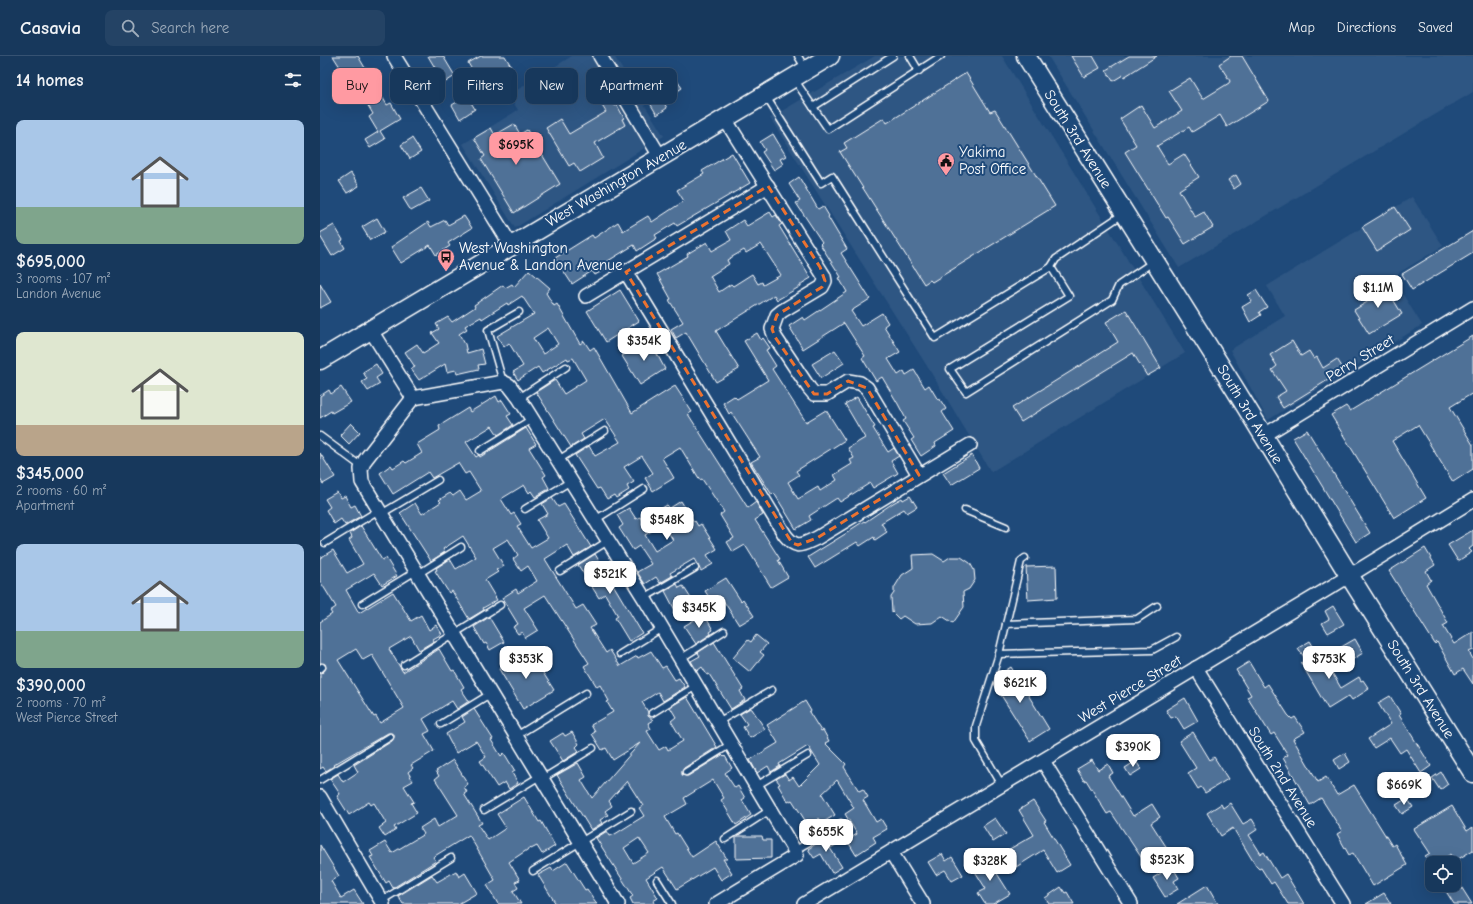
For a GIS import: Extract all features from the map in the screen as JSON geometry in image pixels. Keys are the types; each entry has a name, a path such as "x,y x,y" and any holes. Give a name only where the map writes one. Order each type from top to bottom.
{"street":[{"path":"394,56 511,245"},
{"path":"600,56 661,158"},
{"name":"West Washington Avenue","path":"320,360 765,95 799,68 830,56"},
{"name":"South 3rd Avenue","path":"1026,56 1473,773"},
{"path":"725,119 820,267 824,276 825,281 822,287 777,315 772,329 775,337 814,394 827,394 848,381 860,383 867,388 919,475"},
{"path":"586,296 768,186"},
{"path":"626,272 785,535 792,543 798,545 817,538 970,445"},
{"name":"Perry Street","path":"1263,436 1473,308"},
{"path":"370,329 414,398"},
{"path":"617,904 362,482 362,467 365,460 414,398 503,382 508,386 519,398 662,628 797,855 716,904"},
{"name":"West Pierce Street","path":"804,904 1350,576 1473,500"},
{"name":"South 2nd Avenue","path":"1196,668 1343,904"},
{"path":"1043,761 1131,904"},
{"path":"320,797 382,902"},
{"path":"891,852 923,904"}],"lane":[{"path":"813,107 893,56"},
{"path":"910,56 919,71"},
{"path":"799,68 813,107 828,128 941,56"},
{"path":"765,95 821,183 832,176 936,338 1051,267 1056,259 1125,213"},
{"path":"1051,267 1069,296 950,370 966,392 1112,300 1119,285 1155,261"},
{"path":"503,382 488,330 519,312"},
{"path":"519,398 566,367"},
{"path":"480,451 532,419"},
{"path":"558,460 605,431"},
{"path":"320,436 362,467"},
{"path":"325,543 438,480"},
{"path":"525,509 571,481"},
{"path":"596,520 644,489"},
{"path":"965,510 1006,527"},
{"path":"560,571 608,541"},
{"path":"362,604 461,547"},
{"path":"1002,785 976,741 976,726 999,654 1020,561 1025,558"},
{"path":"644,598 695,568"},
{"path":"404,665 500,605"},
{"path":"1006,624 1137,619 1158,606"},
{"path":"620,654 662,628"},
{"path":"680,659 724,631"},
{"path":"999,654 1152,650 1176,637"},
{"path":"652,713 696,686"},
{"path":"718,722 772,690"},
{"path":"516,736 586,693"},
{"path":"441,724 490,694"},
{"path":"320,780 390,737"},
{"path":"686,772 731,744"},
{"path":"484,810 593,748"},
{"path":"756,786 808,755"},
{"path":"725,839 770,810"},
{"path":"533,871 631,812"},
{"path":"794,851 841,823"},
{"path":"382,902 451,858"},
{"path":"657,880 672,904"}],"highlighted area":[{"path":"768,186 820,267 825,281 822,287 777,315 772,329 775,337 814,394 827,394 848,381 867,388 919,475 817,538 798,545 792,543 626,272"}],"shaded area":[{"path":"572,56 614,56 622,68 586,68 586,104 644,104 664,136 515,228 463,144 518,110 514,104 517,104 517,90 525,85 525,104 578,104 578,68 553,68"},
{"path":"875,56 1002,56 1185,353 991,472 927,366 770,118"},
{"path":"1048,56 1473,56 1473,92 1179,268"},
{"path":"1412,197 1443,246 1392,277 1422,325 1268,420 1230,350 1285,316 1267,286"}],"building":[{"path":"333,56 358,56 365,68 341,68"},
{"path":"428,56 443,56 453,73 453,77 445,82 445,68 435,68"},
{"path":"481,56 505,56 511,66 507,68 471,68 468,63"},
{"path":"1071,56 1093,56 1100,68 1084,77"},
{"path":"1129,56 1157,56 1124,77 1123,75 1113,81 1106,70"},
{"path":"1231,56 1242,56 1269,101 1227,127 1220,115 1192,132 1189,127 1157,146 1168,164 1184,154 1199,177 1179,190 1195,217 1204,212 1213,227 1185,244 1168,217 1166,218 1125,152 1136,145 1120,119 1141,105 1155,128 1182,111 1169,91 1190,78 1203,99 1229,83 1230,81 1219,64"},
{"name":"Yakima Post Office","path":"966,73 990,112 995,110 1055,206 932,282 930,280 924,284 840,152 847,148 844,143 884,118 887,123"},
{"path":"677,80 682,88 677,91"},
{"path":"382,97 387,105 392,104 400,119 380,131 385,139 370,148 365,140 378,132 369,117 373,114 367,104 382,104"},
{"path":"472,104 475,109 460,119 452,105"},
{"path":"601,104 617,105 624,118 622,119 625,125 595,143 603,158 580,172 574,163 569,166 546,128 560,119 569,134 606,112"},
{"path":"651,104 665,104 667,108 657,115"},
{"path":"514,124 520,134 527,130 560,184 514,213 481,159 485,156 474,138 491,128 495,135"},
{"path":"773,134 786,156 780,159 783,164 774,170 762,152 765,150 760,142"},
{"path":"412,138 421,152 410,159 401,145"},
{"path":"732,153 750,183 677,226 675,223 655,235 657,238 637,251 634,245 608,261 611,266 595,275 592,271 572,284 555,258 592,235 594,238 618,222 623,231 648,216 652,222 684,201 677,190 704,174 702,171"},
{"path":"351,173 359,186 347,193 339,181"},
{"path":"1236,175 1241,184 1234,189 1228,180"},
{"path":"799,177 818,209 823,206 829,216 828,217 847,249 841,253 870,299 851,311 861,326 882,313 888,323 884,326 900,352 888,359 898,375 904,371 906,375 914,370 925,388 929,385 938,400 939,398 946,409 942,412 954,431 935,443 936,446 921,456 911,440 914,438 903,421 906,419 898,404 882,377 876,381 862,358 865,356 844,323 803,349 789,326 803,317 805,320 847,292 839,278 841,277 820,244 822,242 796,203 800,201 789,184"},
{"path":"421,188 429,201 411,211 403,198"},
{"path":"1395,207 1410,230 1377,251 1362,227"},
{"path":"770,212 773,217 776,215 782,224 779,226 811,278 801,284 801,286 777,300 774,295 716,331 739,369 716,382 686,332 676,338 671,329 683,322 669,300 671,299 657,274 688,256 687,254 707,242 712,251 731,240 726,231 743,220 747,226","holes":["761,244 781,275 763,285 762,282 758,284 752,274 733,286 731,284 719,292 710,276 729,264 727,260 744,250 746,253"]},
{"path":"464,216 472,228 448,243 450,246 436,255 430,245 401,263 391,247 428,222 431,227 445,220 448,225"},
{"path":"377,218 385,232 370,240 362,227"},
{"path":"334,225 343,240 341,241 345,248 332,256 320,236 320,233"},
{"path":"1473,231 1473,253 1412,290 1402,274"},
{"path":"529,270 550,288 546,293 554,306 557,304 580,344 584,341 590,350 594,347 632,413 675,386 692,412 688,414 748,508 756,502 763,515 755,520 780,559 778,560 788,577 771,587 745,545 733,552 727,542 734,538 720,515 724,512 702,479 700,480 680,447 662,458 674,478 653,491 645,478 653,473 642,456 624,467 634,482 627,486 629,490 616,498 614,495 607,499 600,488 597,489 575,455 589,446 595,456 620,442 605,419 581,434 584,439 571,447 536,392 555,380 564,394 586,380 573,358 568,360 567,358 542,373 538,367 518,380 513,372 523,366 509,343 504,347 497,336 534,314 522,296 508,305 507,303 482,319 481,317 465,326 467,329 459,334 465,344 467,353 481,349 485,364 478,365 479,369 457,374 456,370 447,372 445,364 419,380 411,369 415,367 405,352 417,344 423,353 439,343 432,333 439,329 436,324 448,317 452,322 475,307 474,305 503,285 505,288 512,284 514,287","holes":["548,328 558,344 543,354 533,338"]},
{"path":"1382,281 1402,314 1369,334 1354,310 1377,296 1371,287"},
{"path":"320,284 331,302 320,308"},
{"path":"620,290 639,321 606,342 587,311"},
{"path":"1256,290 1267,307 1259,312 1261,315 1250,322 1242,307 1252,301 1248,295"},
{"path":"1126,310 1161,368 1147,376 1133,353 1021,422 1012,408 1118,342 1106,322"},
{"path":"757,333 761,340 763,338 770,348 766,350 776,366 772,369 806,422 826,410 845,440 796,471 799,475 788,482 798,499 818,487 820,491 837,480 834,475 852,464 850,460 854,458 848,448 865,438 845,404 857,397 875,427 873,428 888,452 894,448 899,456 891,461 898,473 873,488 870,483 840,502 837,498 809,516 811,520 796,529 774,493 772,495 751,462 760,457 731,412 729,414 723,403 734,396 737,399 768,380 744,341"},
{"path":"1473,336 1473,393 1450,407 1473,445 1473,469 1453,482 1418,425 1392,441 1426,498 1394,518 1331,415 1346,406 1350,411"},
{"path":"649,339 665,369 640,385 622,356"},
{"path":"1292,341 1301,356 1309,351 1314,359 1317,357 1323,368 1337,359 1344,370 1283,408 1276,397 1286,391 1272,370 1277,366 1270,355"},
{"path":"835,350 844,363 821,378 812,364"},
{"path":"376,364 382,374 376,378 380,384 368,391 362,382 367,379 363,372"},
{"path":"341,387 351,402 320,418 320,396 329,390 331,394"},
{"path":"496,396 499,402 502,400 511,414 507,416 513,425 498,435 492,426 466,442 476,457 479,455 480,457 526,428 536,444 529,448 546,475 543,477 549,488 535,497 531,491 529,493 524,485 501,499 511,515 514,513 521,524 517,526 531,548 548,538 537,520 548,514 542,504 552,498 558,507 564,504 591,547 574,557 567,545 545,559 576,609 583,605 596,625 590,628 606,653 610,650 620,666 637,656 638,658 651,651 662,668 666,666 675,680 679,678 685,687 663,701 658,692 642,702 648,712 648,716 653,720 648,723 651,729 647,731 659,750 666,746 668,750 683,741 671,721 676,717 670,707 687,697 717,747 684,768 682,775 688,776 722,755 724,757 725,756 732,768 725,773 735,788 738,786 745,798 742,800 751,815 736,825 721,800 724,798 713,780 684,798 687,804 665,817 675,834 677,833 692,857 716,841 727,859 723,859 732,873 721,880 713,867 677,889 663,867 646,878 658,898 653,901 655,904 633,904 630,898 633,896 596,838 607,831 610,836 615,834 644,816 639,808 643,806 627,781 609,801 612,806 605,811 608,815 600,820 602,823 591,830 557,775 578,763 586,777 581,780 592,798 640,743 613,760 606,748 602,750 592,734 595,732 591,725 613,712 607,702 609,701 600,685 597,687 584,666 589,663 545,595 524,608 538,630 525,638 522,632 518,634 513,627 518,624 502,598 516,589 518,593 537,581 528,566 521,571 513,559 518,555 508,539 493,548 504,566 496,570 498,572 485,580 497,600 483,608 484,610 469,619 452,591 449,593 435,571 437,570 436,568 450,559 456,569 476,557 463,536 443,549 445,552 431,561 400,513 415,503 422,514 441,502 439,500 450,493 453,496 460,491 466,500 481,491 469,472 465,474 458,463 432,478 428,472 393,494 380,473 391,465 393,468 404,461 406,463 422,453 417,444 440,430 439,426 468,408 470,412","holes":["639,838 649,853 633,863 624,848"]},
{"path":"351,423 360,432 349,444 340,435"},
{"path":"1307,430 1370,533 1356,542 1293,438"},
{"path":"320,453 335,477 323,484 320,479"},
{"path":"972,455 979,468 951,485 943,473"},
{"path":"337,492 341,498 345,496 351,507 355,505 361,516 345,525 341,519 334,524 326,510 330,507 325,499"},
{"path":"910,496 917,507 907,513 904,509 881,523 887,532 875,540 874,537 860,546 857,542 815,568 808,557 893,503"},
{"path":"681,501 694,522 695,521 698,526 701,524 717,549 707,555 713,564 701,571 694,559 670,573 672,576 660,583 656,577 645,584 637,572 651,564 639,546 633,550 619,528 623,525 617,515 629,508 636,519 640,517 642,520 667,505 670,508","holes":["663,524 673,540 655,551 645,535"]},
{"path":"361,526 382,560 386,558 397,576 382,585 374,573 346,590 359,613 393,592 411,621 421,615 429,630 436,625 442,634 419,650 411,636 389,649 403,672 439,649 452,671 454,670 464,687 461,689 469,701 457,709 452,701 423,719 430,731 424,734 434,751 411,765 413,768 408,772 413,781 404,786 414,802 411,803 417,813 394,827 396,830 385,837 379,828 386,823 374,803 371,805 369,802 349,815 337,796 340,794 330,779 338,774 343,782 358,772 354,765 392,741 394,734 388,733 333,765 334,766 326,771 323,767 320,769 320,673 326,668 325,664 320,663 320,622 332,614 330,611 336,607 320,581 320,558 333,550 347,573 363,564 349,540 352,538 350,533","holes":["356,649 363,660 372,655 404,708 380,723 376,716 374,717 338,660"]},
{"path":"1473,530 1473,546 1469,549 1472,552 1458,561 1448,545"},
{"path":"1425,548 1435,565 1426,571 1431,580 1426,584 1448,623 1443,626 1454,644 1473,632 1473,650 1469,652 1473,659 1473,684 1463,669 1455,674 1437,642 1435,644 1389,571"},
{"path":"595,554 642,633 629,641 615,618 618,616 605,594 599,598 578,565"},
{"path":"933,554 944,561 950,557 961,557 970,563 974,570 975,580 969,589 963,592 964,607 953,623 942,616 932,623 915,624 903,616 899,619 892,612 891,597 894,593 894,588 902,575 913,568 912,555"},
{"path":"1056,566 1057,598 1028,600 1026,567"},
{"path":"726,578 741,601 743,599 754,616 739,625 721,597 712,602 705,591"},
{"path":"677,584 679,588 683,586 692,600 675,610 665,591"},
{"path":"1333,606 1344,624 1328,633 1322,623 1329,619 1325,611"},
{"path":"704,614 713,630 710,632 711,634 696,644 684,626"},
{"path":"489,617 504,642 490,650 486,643 484,644 474,627"},
{"path":"756,635 767,644 760,652 764,655 750,672 733,658 748,640 751,642"},
{"path":"1355,639 1363,653 1345,664 1336,650"},
{"path":"1310,641 1316,651 1314,653 1327,674 1331,671 1341,688 1359,677 1369,689 1352,700 1349,696 1328,709 1301,663 1306,660 1298,648"},
{"path":"714,642 743,689 740,691 745,700 731,709 709,674 707,675 702,667 697,671 691,661 700,656 698,653 700,651"},
{"path":"529,651 554,690 523,709 499,669"},
{"path":"1249,662 1264,687 1268,684 1288,715 1292,719 1295,717 1305,732 1293,739 1318,782 1326,777 1337,795 1354,785 1392,846 1395,844 1407,865 1373,886 1353,853 1349,855 1337,834 1342,831 1321,798 1310,805 1283,758 1288,755 1274,733 1271,735 1247,697 1251,695 1236,670"},
{"path":"1011,667 1049,729 1030,741 994,684 997,676"},
{"path":"1390,696 1401,714 1399,715 1431,766 1421,773 1406,749 1400,753 1390,738 1374,748 1368,739 1391,724 1378,703"},
{"path":"1185,698 1198,721 1184,729 1176,716 1171,718 1166,710"},
{"path":"805,701 811,711 809,712 821,731 823,730 829,741 825,743 846,764 844,767 859,791 863,789 868,797 863,800 876,822 881,819 887,829 873,837 876,842 856,855 847,840 857,834 845,814 854,808 837,780 822,794 835,815 822,823 819,818 808,825 792,800 788,802 778,785 780,784 776,779 785,774 789,780 793,777 799,786 820,765 808,746 779,764 780,766 771,772 768,766 757,773 750,760 778,743 767,725"},
{"path":"750,708 765,729 750,738 743,727 747,724 740,714"},
{"path":"474,709 493,739 491,740 501,756 504,753 515,771 512,773 518,783 509,789 505,782 497,787 480,761 486,757 476,741 456,753 446,734 465,722 462,717"},
{"path":"572,732 579,744 576,747 579,751 563,761 550,741 563,733 565,736"},
{"path":"1193,732 1210,760 1214,757 1228,779 1205,793 1201,787 1198,789 1188,773 1196,768 1179,741"},
{"path":"1345,753 1350,762 1339,769 1334,760"},
{"path":"453,760 468,784 464,787 467,792 464,794 482,823 478,825 488,840 506,828 497,814 524,797 539,822 541,821 555,846 542,854 537,846 531,849 530,848 509,862 520,880 515,882 518,888 513,891 521,904 498,904 487,885 495,880 469,835 433,857 436,861 393,888 389,881 386,883 370,857 373,856 370,851 385,842 392,853 424,834 420,828 434,819 438,827 458,815 435,779 439,776 436,771"},
{"path":"1092,760 1098,770 1108,764 1113,773 1108,776 1133,816 1152,804 1160,817 1151,823 1176,862 1165,869 1155,852 1143,860 1111,812 1107,814 1086,780 1084,781 1077,769"},
{"path":"1136,761 1141,769 1130,776 1125,768"},
{"path":"1441,772 1448,784 1440,790 1432,778"},
{"path":"1407,798 1413,807 1402,814 1396,805"},
{"path":"1033,801 1046,821 1044,822 1070,865 1057,873 1043,850 1016,867 1006,851 1034,835 1019,810"},
{"path":"1230,803 1243,824 1252,819 1258,829 1249,835 1261,854 1264,852 1280,878 1286,874 1304,904 1288,904 1274,882 1271,884 1261,868 1259,869 1256,866 1233,828 1221,836 1207,813 1221,804 1223,808"},
{"path":"1452,806 1467,831 1473,827 1473,850 1461,857 1461,856 1452,856 1451,854 1448,856 1425,856 1430,853 1414,829"},
{"path":"995,818 1006,834 993,842 983,826"},
{"path":"830,835 836,845 830,848 842,867 832,873 821,854 814,858 808,849"},
{"path":"737,836 762,836 763,840 771,840 771,858 736,859"},
{"path":"320,845 339,876 331,881 341,898 354,890 363,904 320,904"},
{"path":"942,854 946,861 952,857 963,875 952,881 945,870 936,875 928,862"},
{"path":"986,856 1010,894 993,904 985,904 978,893 986,889 971,865"},
{"path":"567,862 585,890 587,889 597,904 556,904 538,875 551,868 553,871"},
{"path":"1172,866 1179,878 1174,881 1178,889 1165,897 1153,878"},
{"path":"456,871 459,877 465,873 477,893 458,904 403,904 398,896 432,875 437,882"},
{"path":"1207,885 1218,904 1177,904"},
{"path":"1061,887 1065,893 1067,892 1074,904 1049,904 1045,898"},
{"path":"1461,887 1472,904 1454,904 1446,892 1461,892"},
{"path":"1384,893 1391,904 1366,904"}],"place":[{"name":"Yakima Post Office","path":"946,176"},
{"name":"West Washington Avenue & Landon Avenue","path":"446,272"}]}
